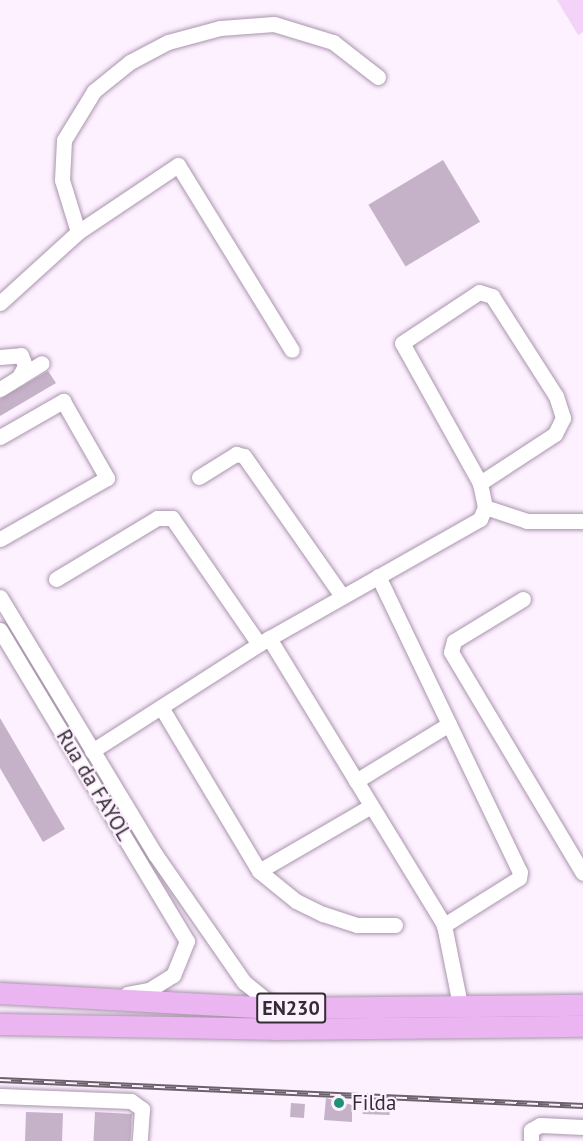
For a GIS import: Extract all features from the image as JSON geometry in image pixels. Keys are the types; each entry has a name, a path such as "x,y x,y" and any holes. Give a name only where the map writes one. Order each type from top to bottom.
{"highway":[{"name":"EN230","path":"0,993 61,1000 276,1008 461,1009 583,1005"},
{"name":"EN230","path":"0,1024 274,1029 583,1026"}],"street":[{"path":"78,232 62,180 64,140 94,91 149,52 220,28 274,24 333,42 378,77"},
{"path":"0,303 78,232 173,166 183,167 292,350"},
{"path":"92,751 264,641 378,576 475,525 485,507 480,483 402,343 479,292 492,296 556,396 563,418 555,434 480,483"},
{"path":"0,357 21,355 25,366 19,377"},
{"path":"0,389 42,363"},
{"path":"0,437 63,401 107,478 0,539"},
{"path":"199,477 236,454 244,456 342,596"},
{"path":"485,507 527,521 583,521"},
{"path":"56,579 157,518 172,518 264,641 356,781 444,925 461,1009"},
{"path":"378,576 520,875 444,925"},
{"name":"Rua da FAYOL","path":"0,597 155,854 244,982 276,1008"},
{"path":"523,599 454,641 451,652 583,873"},
{"name":"Rua da FAYOL","path":"0,630 187,941 182,963 155,987 61,1000"},
{"path":"161,707 259,871 296,901 323,914 357,925 395,925"},
{"path":"356,781 449,724"},
{"path":"259,871 371,806"},
{"path":"0,1096 130,1101 141,1109 140,1141"},
{"path":"531,1141 531,1130 540,1125 583,1127"}],"shaded area":[{"path":"557,0 583,0 583,32 578,35"}],"building":[{"path":"443,160 480,222 406,267 368,205"},
{"path":"48,371 56,383 0,416 0,399"},
{"path":"0,718 65,829 43,842 0,768"},
{"path":"326,1098 352,1105 352,1122 324,1120"},
{"path":"363,1101 390,1102 390,1115 363,1114"},
{"path":"291,1103 305,1104 304,1118 290,1117"},
{"path":"26,1112 63,1113 62,1141 25,1141"},
{"path":"95,1112 132,1114 131,1141 93,1141"}],"railway":[{"path":"0,1080 583,1106"}],"place":[{"name":"Filda","path":"339,1103"}]}
